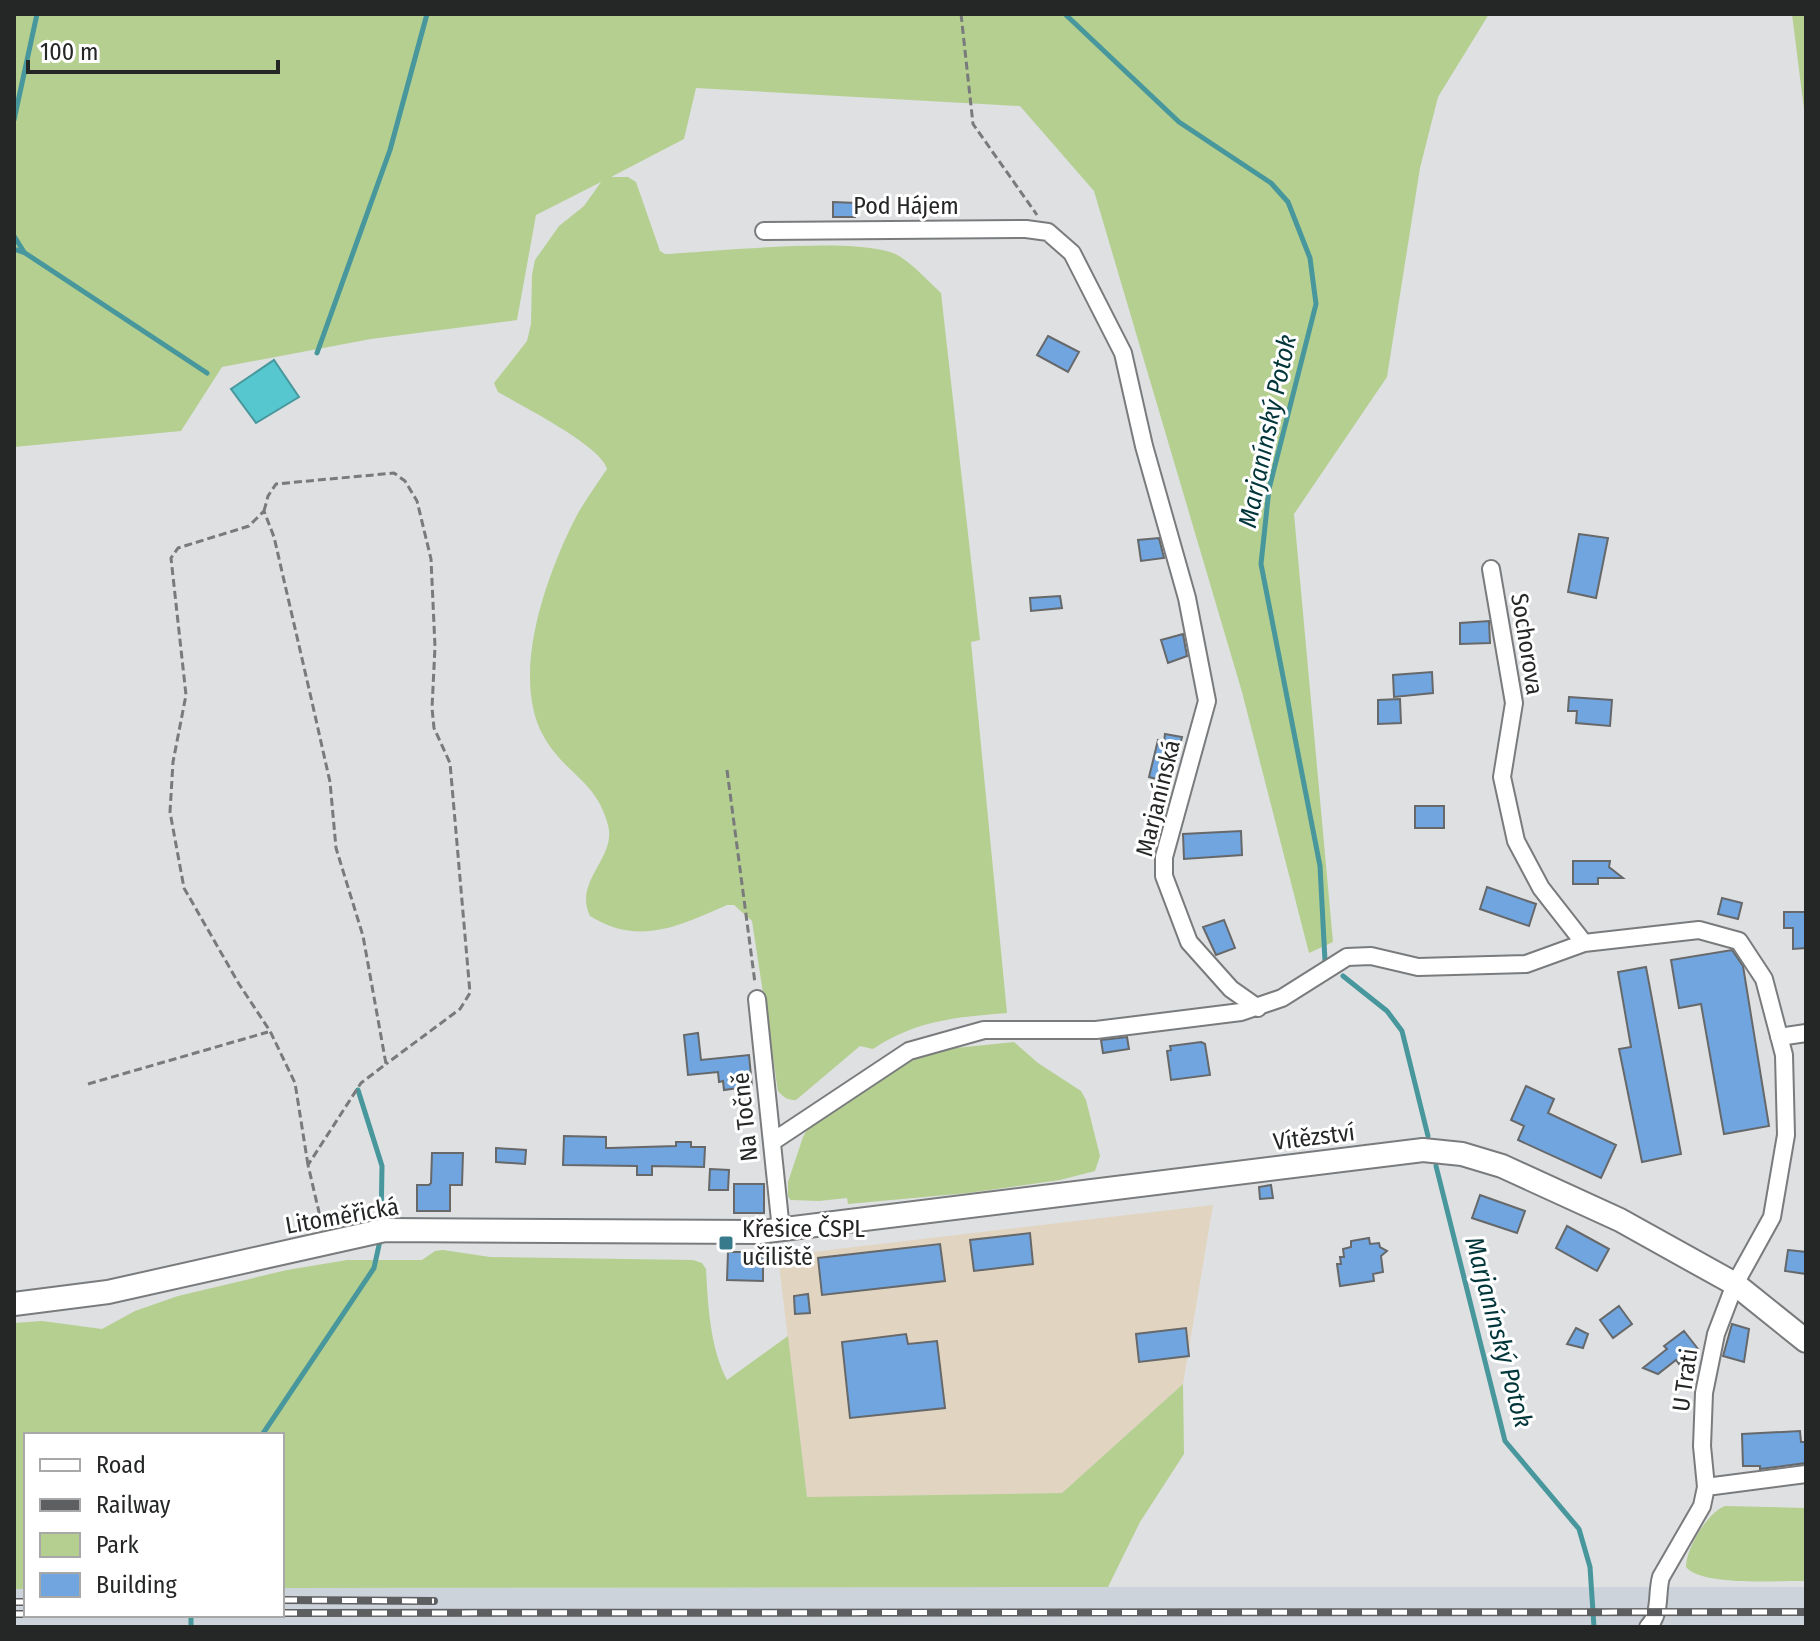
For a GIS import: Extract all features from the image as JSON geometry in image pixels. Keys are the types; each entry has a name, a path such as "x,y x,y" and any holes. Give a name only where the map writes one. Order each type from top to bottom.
{"main road":[{"name":"Vítězství","path":"781,1230 1423,1150 1462,1154 1502,1166 1620,1220 1735,1284 1806,1341"},
{"name":"Litoměřická","path":"14,1304 108,1292 378,1231 781,1230"}],"street":[{"name":"Pod Hájem","path":"764,231 1026,229 1048,232"},
{"name":"Marjanínská","path":"1048,232 1072,253 1123,353 1144,446 1187,598 1207,701 1164,857 1164,876 1189,942 1231,989 1258,1008"},
{"name":"Sochorova","path":"1491,569 1514,703 1502,777 1516,841 1541,888 1584,943"},
{"path":"772,1142 909,1051 984,1030 1096,1030 1258,1008 1282,998 1347,957 1371,956 1418,967 1526,964 1584,943 1699,930 1739,941 1764,979 1779,1037 1806,1033"},
{"name":"Na Točně","path":"757,999 781,1230"},
{"name":"U Trati","path":"1648,1627 1658,1612 1661,1577 1702,1506 1706,1487 1702,1446 1704,1393 1716,1334 1735,1284 1772,1217 1786,1135 1784,1055 1779,1037"},
{"path":"1706,1487 1806,1474"}],"path":[{"path":"961,14 973,124 1048,232"},
{"path":"308,1165 361,1083 460,1009 470,993 450,763 434,728 432,708 435,647 431,559 417,501 405,481 394,473 276,484 268,496 264,511 249,526 178,548 171,558 186,695 173,762 170,812 184,888 270,1031 295,1083 308,1165 326,1242"},
{"path":"264,511 274,537 330,782 336,848 363,936 386,1064"},
{"path":"727,770 757,999"},
{"path":"88,1084 270,1031"}],"shaded area":[{"path":"1213,1205 1183,1384 1062,1493 807,1498 778,1256"},
{"path":"1806,1587 1806,1626 14,1627 14,1589 24,1589 24,1617 284,1617 284,1588"}],"green space":[{"path":"14,14 1489,14 1438,97 1420,168 1387,377 1294,514 1333,942 1309,953 1242,692 1094,191 1020,106 696,88 684,139 611,177 628,177 636,182 660,251 665,254 822,246 881,250 905,260 941,293 980,640 971,642 1007,1013 938,1022 905,1032 873,1049 860,1046 793,1100 778,1091 752,921 734,905 660,930 626,930 590,916 587,892 607,848 608,825 596,798 552,750 534,712 530,685 531,655 544,595 577,515 607,469 591,449 498,392 494,383 527,341 535,260 559,226 584,206 601,182 536,215 517,320 371,339 222,367 181,431 14,447"},
{"path":"1792,14 1806,14 1806,125"},
{"path":"1014,1042 1038,1063 1081,1091 1100,1156 1095,1171 1060,1180 968,1193 848,1204 847,1198 819,1201 791,1200 788,1197 788,1182 803,1137 812,1121 899,1062 946,1049"},
{"path":"435,1251 490,1257 693,1260 702,1263 706,1269 713,1340 727,1380 788,1336 807,1497 1062,1493 1183,1384 1184,1454 1140,1522 1108,1587 284,1588 284,1433 24,1433 24,1589 14,1589 14,1323 42,1321 102,1329 135,1311 178,1296 287,1270 347,1260 422,1260"},
{"path":"1725,1506 1806,1508 1806,1581 1724,1580 1695,1573 1686,1567 1699,1532 1712,1515"}],"water":[{"path":"274,360 299,397 256,423 231,389"}],"building":[{"path":"833,202 856,203 855,217 833,217"},
{"path":"1048,336 1079,352 1068,372 1037,355"},
{"path":"1579,534 1608,538 1596,598 1568,592"},
{"path":"1159,538 1164,558 1141,561 1138,540"},
{"path":"1060,596 1062,608 1031,611 1030,598"},
{"path":"1489,621 1490,643 1460,644 1460,623"},
{"path":"1183,634 1187,656 1168,663 1161,640"},
{"path":"1432,672 1433,693 1394,697 1393,675"},
{"path":"1569,697 1612,700 1610,726 1576,723 1577,711 1568,711"},
{"path":"1400,699 1401,723 1378,724 1378,700"},
{"path":"1165,734 1182,737 1170,783 1149,777 1158,740 1164,742"},
{"path":"1415,806 1444,806 1444,828 1415,828"},
{"path":"1241,831 1242,855 1184,859 1183,834"},
{"path":"1573,861 1610,861 1609,867 1623,878 1598,878 1598,884 1573,884"},
{"path":"1487,887 1536,904 1529,926 1480,909"},
{"path":"1722,898 1742,903 1738,919 1718,914"},
{"path":"1784,912 1806,912 1806,948 1793,949 1793,928 1784,928"},
{"path":"1224,920 1235,948 1216,955 1203,927"},
{"path":"1732,950 1743,966 1769,1126 1724,1134 1701,1004 1679,1008 1671,960"},
{"path":"1646,967 1681,1154 1642,1162 1619,1049 1631,1047 1618,972"},
{"path":"698,1033 701,1060 749,1055 752,1086 724,1090 718,1072 688,1075 684,1035"},
{"path":"1127,1037 1129,1049 1103,1053 1101,1040"},
{"path":"1205,1044 1210,1075 1171,1080 1167,1051 1171,1050 1170,1046"},
{"path":"1526,1086 1554,1099 1548,1113 1616,1145 1601,1178 1518,1140 1524,1126 1511,1120"},
{"path":"564,1136 606,1137 606,1148 676,1146 676,1142 691,1142 691,1147 705,1147 704,1167 652,1166 652,1175 637,1175 637,1166 563,1165"},
{"path":"496,1148 526,1150 525,1164 496,1162"},
{"path":"432,1153 463,1153 462,1185 450,1185 450,1211 417,1211 417,1185 431,1183"},
{"path":"710,1169 729,1170 728,1190 709,1190"},
{"path":"734,1184 764,1184 764,1213 734,1213"},
{"path":"1271,1185 1273,1198 1260,1199 1259,1187"},
{"path":"1480,1195 1525,1211 1517,1233 1472,1218"},
{"path":"1567,1226 1609,1249 1597,1271 1556,1248"},
{"path":"1030,1233 1033,1264 974,1271 970,1240"},
{"path":"1369,1238 1370,1244 1379,1243 1387,1251 1381,1256 1383,1272 1373,1274 1374,1281 1340,1286 1337,1264 1341,1264 1340,1257 1344,1257 1343,1249 1351,1247 1351,1241"},
{"path":"940,1244 945,1281 822,1295 818,1258"},
{"path":"1788,1250 1806,1252 1806,1274 1785,1271"},
{"path":"728,1252 758,1252 763,1258 763,1281 727,1280"},
{"path":"808,1294 810,1313 795,1314 794,1296"},
{"path":"1619,1306 1632,1324 1613,1338 1600,1320"},
{"path":"1732,1324 1749,1329 1744,1362 1723,1356"},
{"path":"1186,1328 1189,1356 1139,1362 1136,1334"},
{"path":"1576,1328 1588,1334 1583,1348 1567,1344"},
{"path":"1684,1331 1698,1349 1679,1364 1676,1360 1658,1374 1643,1368 1667,1349 1664,1346"},
{"path":"906,1334 908,1344 937,1341 945,1408 850,1418 842,1342"},
{"path":"1800,1431 1801,1442 1806,1442 1806,1463 1760,1469 1760,1466 1743,1466 1742,1434"}],"waterway":[{"path":"14,120 37,14"},
{"path":"317,353 390,150 427,14"},
{"name":"Marjanínský Potok","path":"1065,14 1179,122 1271,183 1288,202 1310,258 1316,304 1269,489 1261,564 1320,866 1325,961"},
{"path":"14,236 24,252"},
{"path":"14,249 25,253 207,373"},
{"name":"Marjanínský Potok","path":"1343,976 1387,1011 1402,1031 1428,1136"},
{"path":"358,1090 382,1166 381,1226"},
{"name":"Marjanínský Potok","path":"1436,1166 1505,1441 1579,1529 1590,1567 1594,1627"},
{"path":"263,1433 374,1268 381,1236"},
{"path":"191,1617 191,1627"}],"railway":[{"path":"284,1600 434,1601"},
{"path":"14,1602 24,1602"},
{"path":"284,1613 1806,1612"},
{"path":"14,1614 24,1614"}],"place":[{"name":"Křešice ČSPL učiliště","path":"726,1243"}]}
